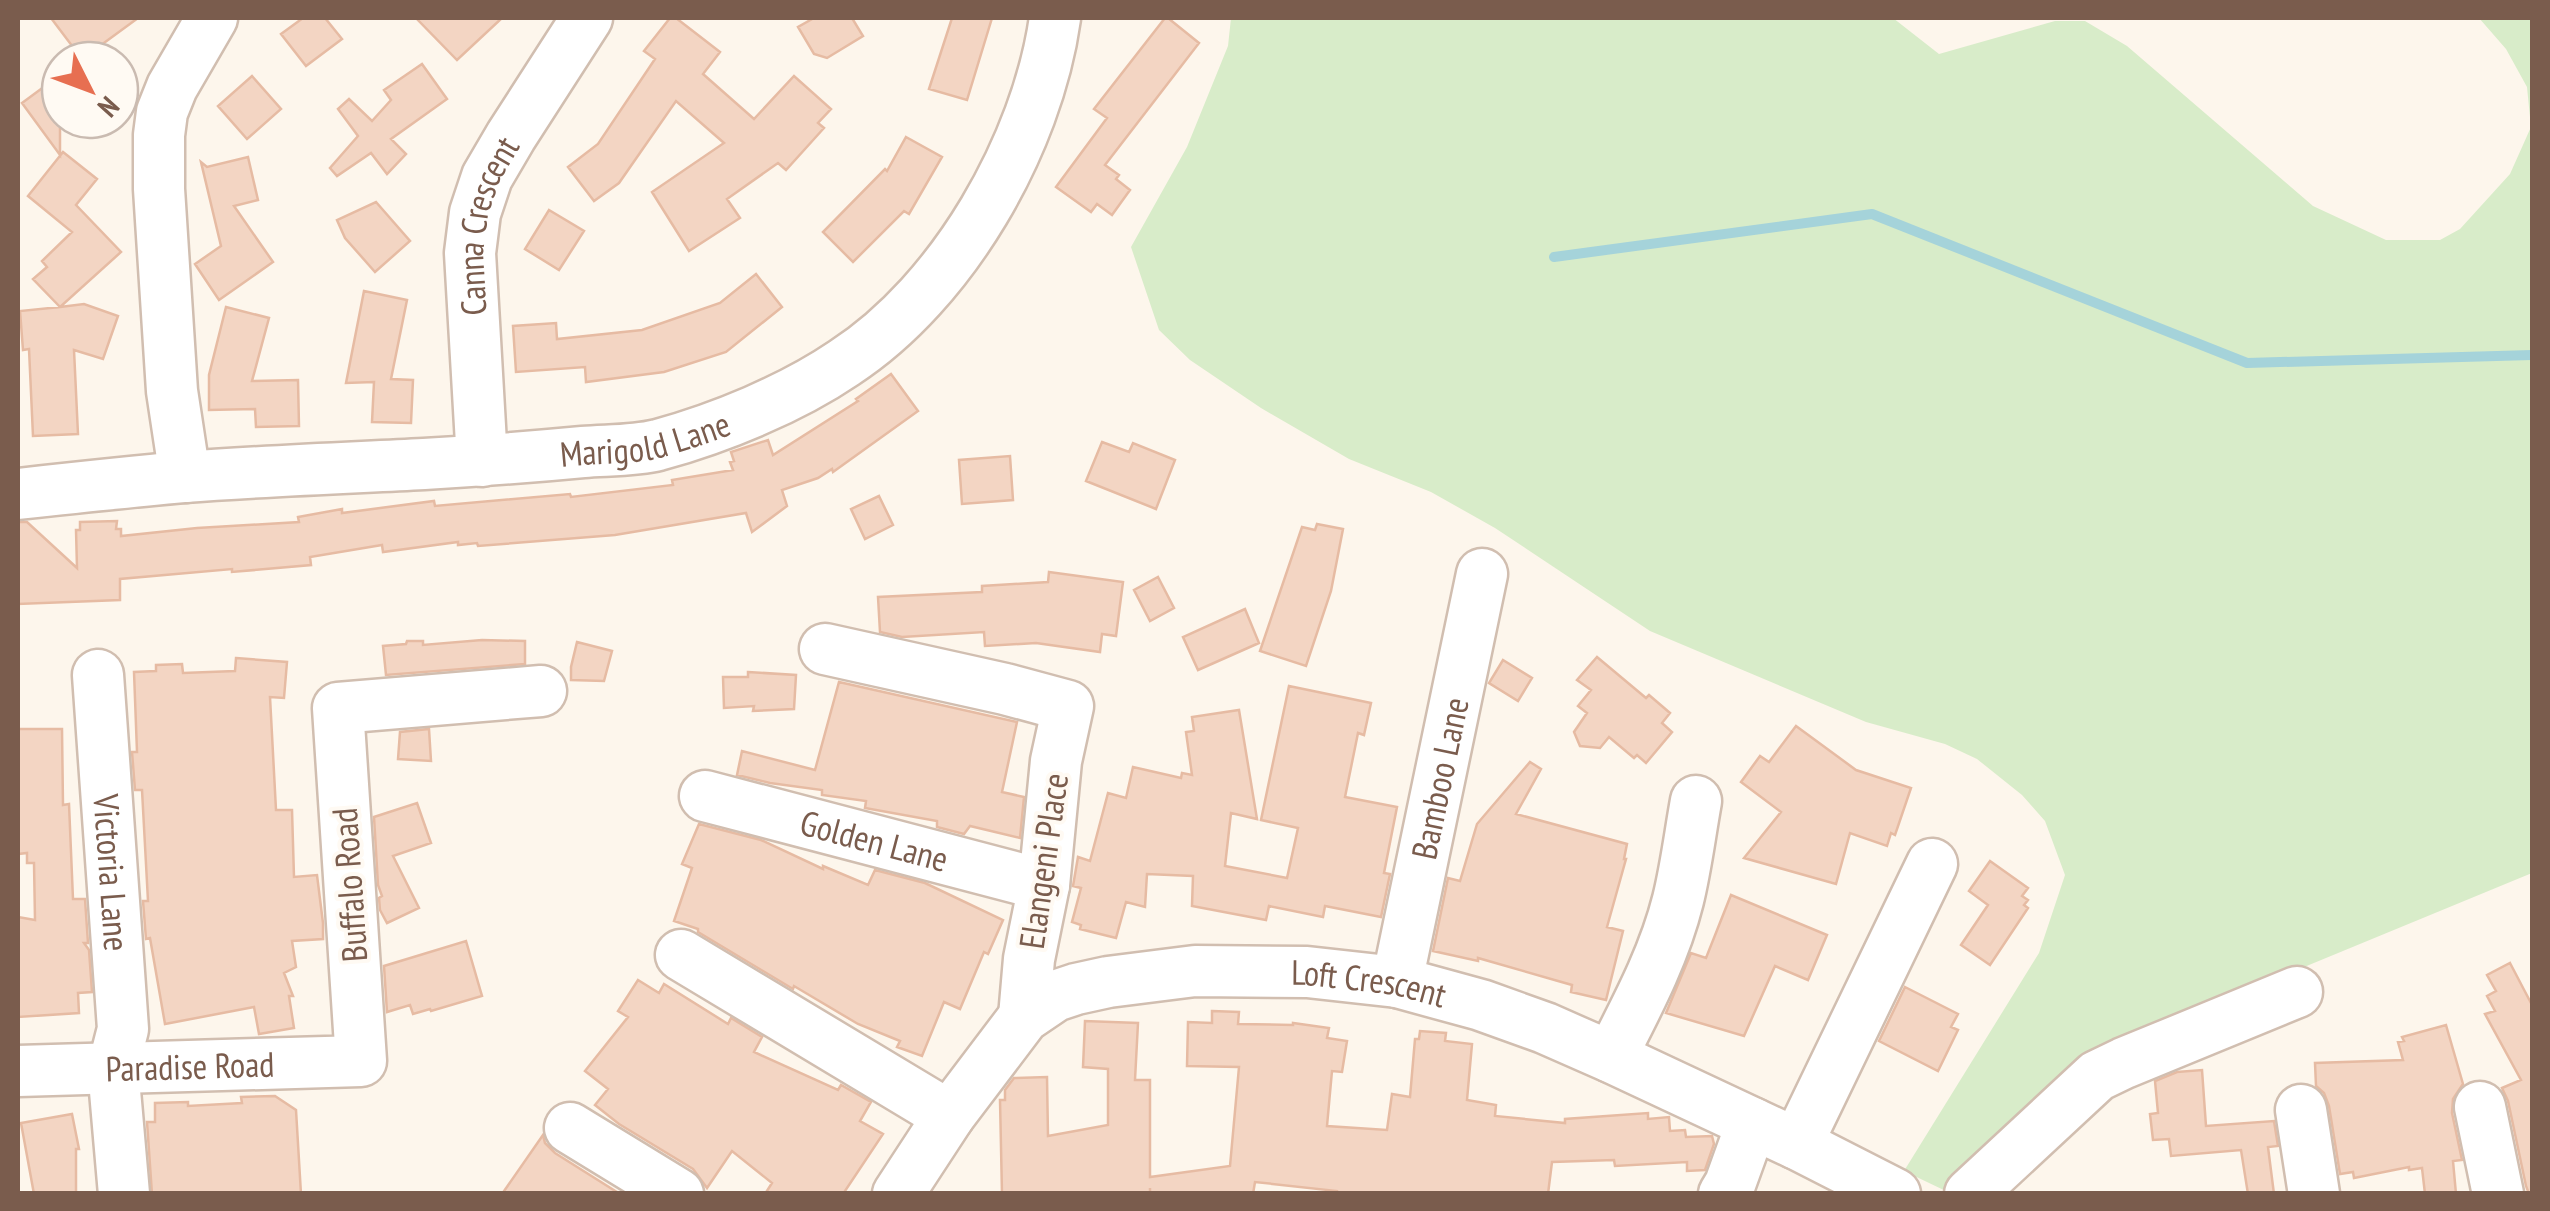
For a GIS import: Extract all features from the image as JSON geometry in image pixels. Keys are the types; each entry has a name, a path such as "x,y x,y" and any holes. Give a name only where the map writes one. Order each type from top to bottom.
{"street":[{"path":"185,477 172,391 159,135 162,112 172,88 212,18"},
{"name":"Canna Crescent","path":"482,461 470,253 475,213 495,163 587,18"},
{"name":"Marigold Lane","path":"18,494 185,477 482,461 654,446 715,426 790,394 846,363 900,318 943,273 983,214 1018,145 1042,75 1055,18"},
{"name":"Bamboo Lane","path":"1397,982 1482,574"},
{"name":"Elangeni Place","path":"825,648 1068,706 1056,761 1044,884 1029,960 1024,1017"},
{"name":"Victoria Lane","path":"98,674 123,1029 113,1068 124,1194"},
{"name":"Buffalo Road","path":"361,1062 338,708 541,691"},
{"name":"Golden Lane","path":"705,796 1044,884"},
{"path":"1611,1057 1665,943 1679,898 1696,801"},
{"path":"1798,1144 1932,864"},
{"path":"681,955 949,1116"},
{"name":"Loft Crescent","path":"898,1194 949,1116 1024,1017 1056,996 1076,989 1195,971 1307,972 1397,982 1480,1004 1611,1057 1896,1194"},
{"path":"1970,1194 2096,1076 2297,992"},
{"name":"Paradise Road","path":"18,1071 361,1062"},
{"path":"2480,1107 2498,1194"},
{"path":"2301,1110 2314,1194"},
{"path":"1724,1194 1752,1123"},
{"path":"570,1128 678,1194"}],"green space":[{"path":"1231,18 1893,18 1939,54 2055,21 2085,21 2127,46 2313,206 2386,240 2440,240 2460,229 2510,174 2531,127 2527,87 2506,49 2479,18 2532,18 2532,873 2159,1027 1950,1193 1904,1171 2039,953 2065,875 2045,821 2022,795 1977,759 1945,744 1866,722 1650,631 1495,528 1431,492 1349,459 1261,408 1190,360 1159,330 1131,247 1187,147 1228,46"}],"building":[{"path":"51,18 138,18 108,40 68,40"},
{"path":"303,18 325,18 342,39 306,66 281,34"},
{"path":"416,18 502,18 457,60"},
{"path":"670,18 676,18 720,52 703,74 754,119 794,76 831,109 818,123 824,128 786,170 778,163 727,199 740,218 689,251 652,192 724,143 676,101 619,183 594,201 568,167 598,144 655,59 644,51"},
{"path":"814,18 852,18 863,36 827,58 814,54 798,27"},
{"path":"952,18 992,18 967,100 929,89"},
{"path":"1165,18 1199,43 1105,165 1130,190 1112,215 1097,204 1091,212 1056,187 1107,118 1094,109"},
{"path":"422,64 447,99 391,139 406,154 387,174 371,153 337,176 330,168 358,136 338,109 349,99 372,121 391,100 384,90"},
{"path":"252,76 281,109 247,139 218,106"},
{"path":"40,90 40,128 22,103"},
{"path":"906,137 942,157 909,214 904,211 853,262 823,232 887,171"},
{"path":"49,140 60,140 60,155"},
{"path":"63,152 97,179 76,205 121,252 60,307 33,279 47,267 42,261 72,232 28,196"},
{"path":"248,157 258,200 234,206 273,262 219,300 195,264 221,246 201,162 207,167"},
{"path":"376,202 410,241 375,272 345,238 337,220"},
{"path":"549,210 584,231 559,270 525,249"},
{"path":"756,274 782,307 726,352 664,372 586,382 585,367 516,372 513,326 556,323 557,339 642,330 720,303"},
{"path":"364,291 407,300 391,379 413,380 411,423 372,422 374,382 346,383"},
{"path":"84,304 118,316 103,359 74,350 78,434 33,436 29,349 23,350 20,311"},
{"path":"226,307 269,318 252,381 298,380 299,426 256,427 255,409 209,410 209,375"},
{"path":"891,374 918,411 833,472 832,469 782,490 787,506 752,532 746,513 615,535 478,546 458,542 383,552 382,545 310,557 311,565 120,579 120,600 18,604 18,522 27,522 77,568 76,530 80,530 80,522 117,521 116,529 121,529 121,536 299,522 298,517 342,509 342,513 434,501 435,506 570,494 571,497 673,485 672,480 733,470 731,452 768,440 773,455 858,401"},
{"path":"1102,442 1129,452 1133,443 1175,460 1156,509 1086,481"},
{"path":"1010,456 1013,500 962,504 959,460"},
{"path":"879,496 893,525 865,539 851,509"},
{"path":"1317,524 1343,529 1331,591 1306,666 1260,651 1302,527 1315,530"},
{"path":"1049,572 1123,582 1116,636 1102,634 1100,652 1036,643 985,646 984,632 902,637 880,632 878,597 982,592 982,586 1048,582"},
{"path":"1158,577 1174,608 1150,621 1134,590"},
{"path":"1245,609 1259,643 1198,670 1183,637"},
{"path":"407,641 423,641 423,645 525,641 525,664 386,675 383,646"},
{"path":"577,642 612,651 604,681 571,680"},
{"path":"1597,657 1670,713 1662,723 1672,732 1646,763 1609,737 1600,748 1580,746 1574,732 1587,713 1578,706 1591,690 1577,680"},
{"path":"236,658 287,662 284,698 270,697 276,810 292,810 294,877 317,875 323,923 323,939 292,941 296,967 284,973 293,996 289,996 294,1028 259,1034 254,1007 165,1024 150,938 146,939 143,901 148,901 142,790 135,790 132,752 137,752 134,672 156,671 156,665 182,664 183,673 235,671"},
{"path":"1503,660 1532,678 1518,701 1489,683"},
{"path":"748,672 796,675 794,709 724,708 723,677 748,677"},
{"path":"839,682 1017,722 1002,792 1024,797 1020,838 970,826 964,834 937,827 937,821 865,808 866,801 737,775 742,751 815,770"},
{"path":"1289,686 1371,703 1364,735 1358,733 1345,797 1397,807 1384,873 1390,874 1381,917 1325,906 1323,917 1269,906 1266,920 1192,906 1193,876 1147,874 1145,907 1126,902 1116,938 1080,929 1081,925 1072,922 1081,888 1073,886 1078,857 1090,861 1108,793 1126,798 1133,767 1181,778 1182,773 1192,775 1186,732 1194,731 1192,717 1239,710 1257,819 1231,813 1225,866 1287,878 1298,828 1261,820"},
{"path":"1796,726 1856,770 1911,788 1895,835 1891,833 1887,846 1850,833 1836,884 1744,858 1781,812 1741,782 1760,756 1769,762"},
{"path":"18,729 62,729 63,805 69,804 73,899 85,899 88,943 84,943 89,950 92,992 78,993 79,1013 18,1017 18,917 35,920 34,863 27,863 27,853 18,854"},
{"path":"429,729 431,761 398,759 400,732"},
{"path":"1530,762 1541,769 1516,814 1627,844 1607,927 1623,931 1606,1000 1571,992 1572,985 1478,958 1433,951 1448,878 1460,881 1477,824"},
{"path":"417,803 431,843 393,856 419,908 387,923 380,910 374,817"},
{"path":"699,824 761,840 868,885 875,870 925,883 1003,920 988,954 984,952 960,1009 944,1002 922,1056 897,1047 900,1041 858,1024 794,986 793,989 698,929 674,921 692,868 682,864"},
{"path":"1990,861 2028,888 2022,896 2028,900 2024,905 2028,908 1990,965 1961,945 1988,905 1969,891"},
{"path":"1731,895 1827,935 1808,980 1775,966 1744,1036 1666,1013 1691,953 1706,958"},
{"path":"466,941 482,996 431,1011 413,1014 410,1005 387,1012 384,966"},
{"path":"2510,963 2532,1005 2532,1194 2526,1186 2502,1088 2521,1080 2485,1014 2495,1011 2487,996 2496,991 2487,975"},
{"path":"638,980 659,993 664,984 728,1024 731,1018 762,1037 754,1052 838,1090 841,1085 871,1102 860,1121 883,1134 843,1194 765,1194 772,1183 732,1151 707,1188 693,1169 595,1105 608,1089 585,1071 628,1017 618,1011"},
{"path":"1905,987 1958,1014 1951,1027 1958,1030 1938,1071 1879,1041"},
{"path":"1212,1011 1239,1012 1238,1024 1293,1023 1329,1028 1327,1038 1347,1041 1342,1072 1332,1071 1327,1126 1387,1130 1392,1094 1410,1097 1415,1039 1419,1039 1420,1031 1446,1033 1445,1041 1472,1044 1467,1100 1496,1105 1495,1116 1565,1123 1565,1119 1648,1113 1648,1119 1669,1117 1670,1131 1685,1130 1686,1137 1712,1136 1714,1144 1705,1170 1687,1171 1687,1162 1615,1166 1614,1160 1552,1162 1548,1194 1337,1194 1255,1182 1253,1194 1002,1194 1000,1100 1005,1100 1005,1090 1014,1078 1047,1077 1048,1136 1108,1125 1108,1069 1083,1067 1085,1021 1138,1023 1135,1080 1150,1080 1150,1177 1230,1166 1239,1067 1187,1066 1188,1022 1212,1023"},
{"path":"2446,1025 2463,1084 2453,1099 2452,1113 2462,1160 2453,1161 2456,1194 2425,1194 2422,1168 2354,1178 2353,1172 2340,1174 2329,1106 2316,1086 2315,1063 2403,1060 2398,1042 2404,1041 2402,1037"},
{"path":"2202,1070 2206,1126 2274,1121 2278,1146 2268,1147 2274,1194 2248,1194 2241,1150 2171,1156 2169,1139 2153,1140 2150,1114 2158,1113 2155,1081 2177,1072"},
{"path":"275,1096 296,1110 301,1194 152,1194 147,1122 155,1122 155,1103 242,1103 241,1097"},
{"path":"72,1114 79,1149 76,1194 34,1194 21,1123"},
{"path":"543,1135 555,1153 620,1194 502,1194"}],"waterway":[{"path":"1554,257 1872,214 2247,363 2532,355"}]}
